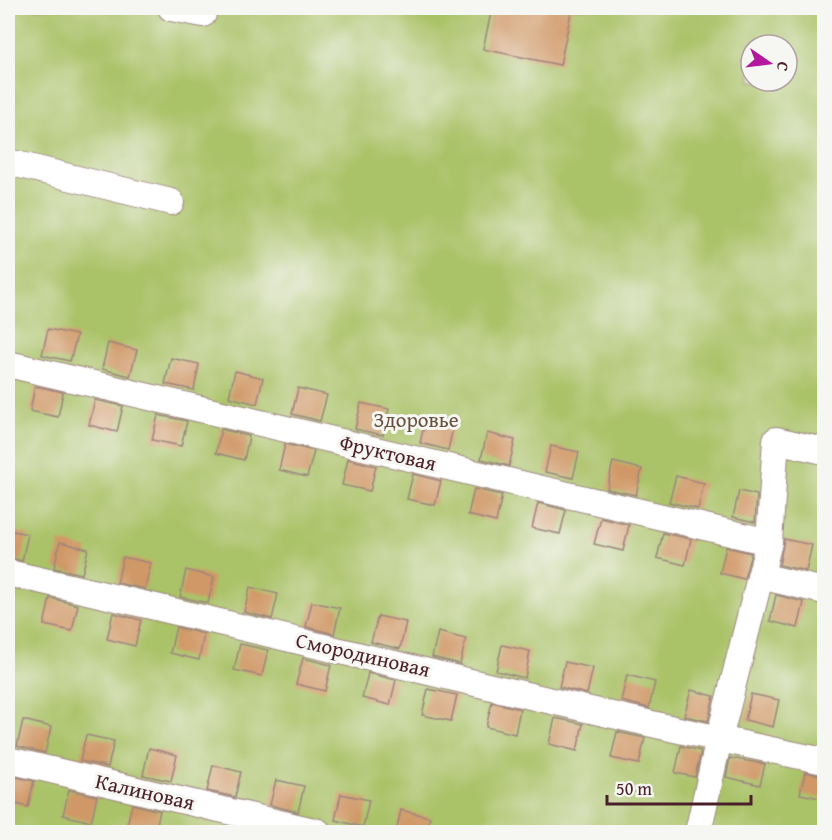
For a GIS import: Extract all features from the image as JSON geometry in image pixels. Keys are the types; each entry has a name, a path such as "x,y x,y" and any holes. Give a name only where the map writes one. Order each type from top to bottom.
{"street":[{"path":"171,8 203,14"},
{"path":"8,162 171,202"},
{"name":"Фруктовая","path":"8,364 769,542"},
{"path":"698,832 769,542 776,440 825,451"},
{"name":"Смородиновая","path":"8,573 719,739 825,761"},
{"path":"760,576 825,591"},
{"name":"Калиновая","path":"8,760 318,832"}],"green space":[{"name":"Здоровье","path":"8,8 824,8 824,832 8,832"}],"building":[{"path":"492,8 572,8 560,65 483,49"},
{"path":"48,329 77,335 70,361 42,355"},
{"path":"108,343 137,350 130,376 102,369"},
{"path":"171,358 199,364 194,390 165,384"},
{"path":"235,371 263,378 257,404 229,397"},
{"path":"35,386 63,392 58,417 30,411"},
{"path":"298,388 327,395 320,421 292,414"},
{"path":"95,400 123,406 117,432 89,425"},
{"path":"361,403 389,409 383,435 355,429"},
{"path":"158,415 187,421 181,446 152,440"},
{"path":"426,417 454,423 448,450 420,443"},
{"path":"221,429 249,436 244,460 216,453"},
{"path":"487,433 515,440 509,466 481,459"},
{"path":"285,444 314,451 307,477 279,470"},
{"path":"551,446 579,452 573,478 545,472"},
{"path":"348,459 376,466 370,491 342,485"},
{"path":"613,462 642,469 636,495 607,489"},
{"path":"413,474 441,481 435,505 407,499"},
{"path":"676,476 704,483 698,509 669,502"},
{"path":"474,489 502,495 496,522 468,515"},
{"path":"739,491 757,495 755,522 733,517"},
{"path":"538,503 566,510 560,534 532,528"},
{"path":"601,518 629,525 623,551 594,544"},
{"path":"8,530 28,534 22,561 8,557"},
{"path":"663,533 691,539 685,565 657,558"},
{"path":"784,539 812,545 806,571 779,565"},
{"path":"60,542 88,549 82,574 54,568"},
{"path":"726,547 751,553 744,579 720,573"},
{"path":"123,557 151,563 145,589 117,583"},
{"path":"186,570 214,577 208,603 180,597"},
{"path":"250,587 278,594 272,619 244,612"},
{"path":"776,595 804,602 798,628 770,621"},
{"path":"50,598 78,605 72,631 44,625"},
{"path":"312,602 340,608 334,634 306,627"},
{"path":"113,613 141,620 135,646 107,639"},
{"path":"378,616 406,622 400,649 371,642"},
{"path":"176,627 204,634 199,660 170,653"},
{"path":"438,632 466,639 460,664 432,657"},
{"path":"240,644 268,650 262,676 234,670"},
{"path":"502,645 530,651 525,678 496,671"},
{"path":"303,658 331,665 325,691 296,684"},
{"path":"565,662 593,668 587,694 559,687"},
{"path":"368,673 396,680 390,705 362,698"},
{"path":"627,675 655,682 649,708 621,701"},
{"path":"428,689 457,695 451,721 422,715"},
{"path":"691,690 714,696 708,721 684,716"},
{"path":"751,694 779,700 773,727 745,720"},
{"path":"492,702 520,709 515,734 486,727"},
{"path":"555,718 583,724 577,751 549,744"},
{"path":"23,720 51,727 45,753 17,746"},
{"path":"617,732 645,738 639,764 611,758"},
{"path":"86,735 114,741 108,767 80,761"},
{"path":"681,746 701,751 695,777 675,773"},
{"path":"149,748 177,755 171,781 143,775"},
{"path":"730,758 765,764 760,785 726,777"},
{"path":"213,765 241,772 235,797 207,791"},
{"path":"805,772 825,776 825,799 800,794"},
{"path":"8,775 34,781 28,807 8,802"},
{"path":"276,780 304,786 298,812 270,805"},
{"path":"69,790 97,796 91,822 63,815"},
{"path":"341,794 369,800 363,827 335,820"},
{"path":"132,804 160,811 155,832 126,829"},
{"path":"401,810 430,817 426,832 396,832"}]}
